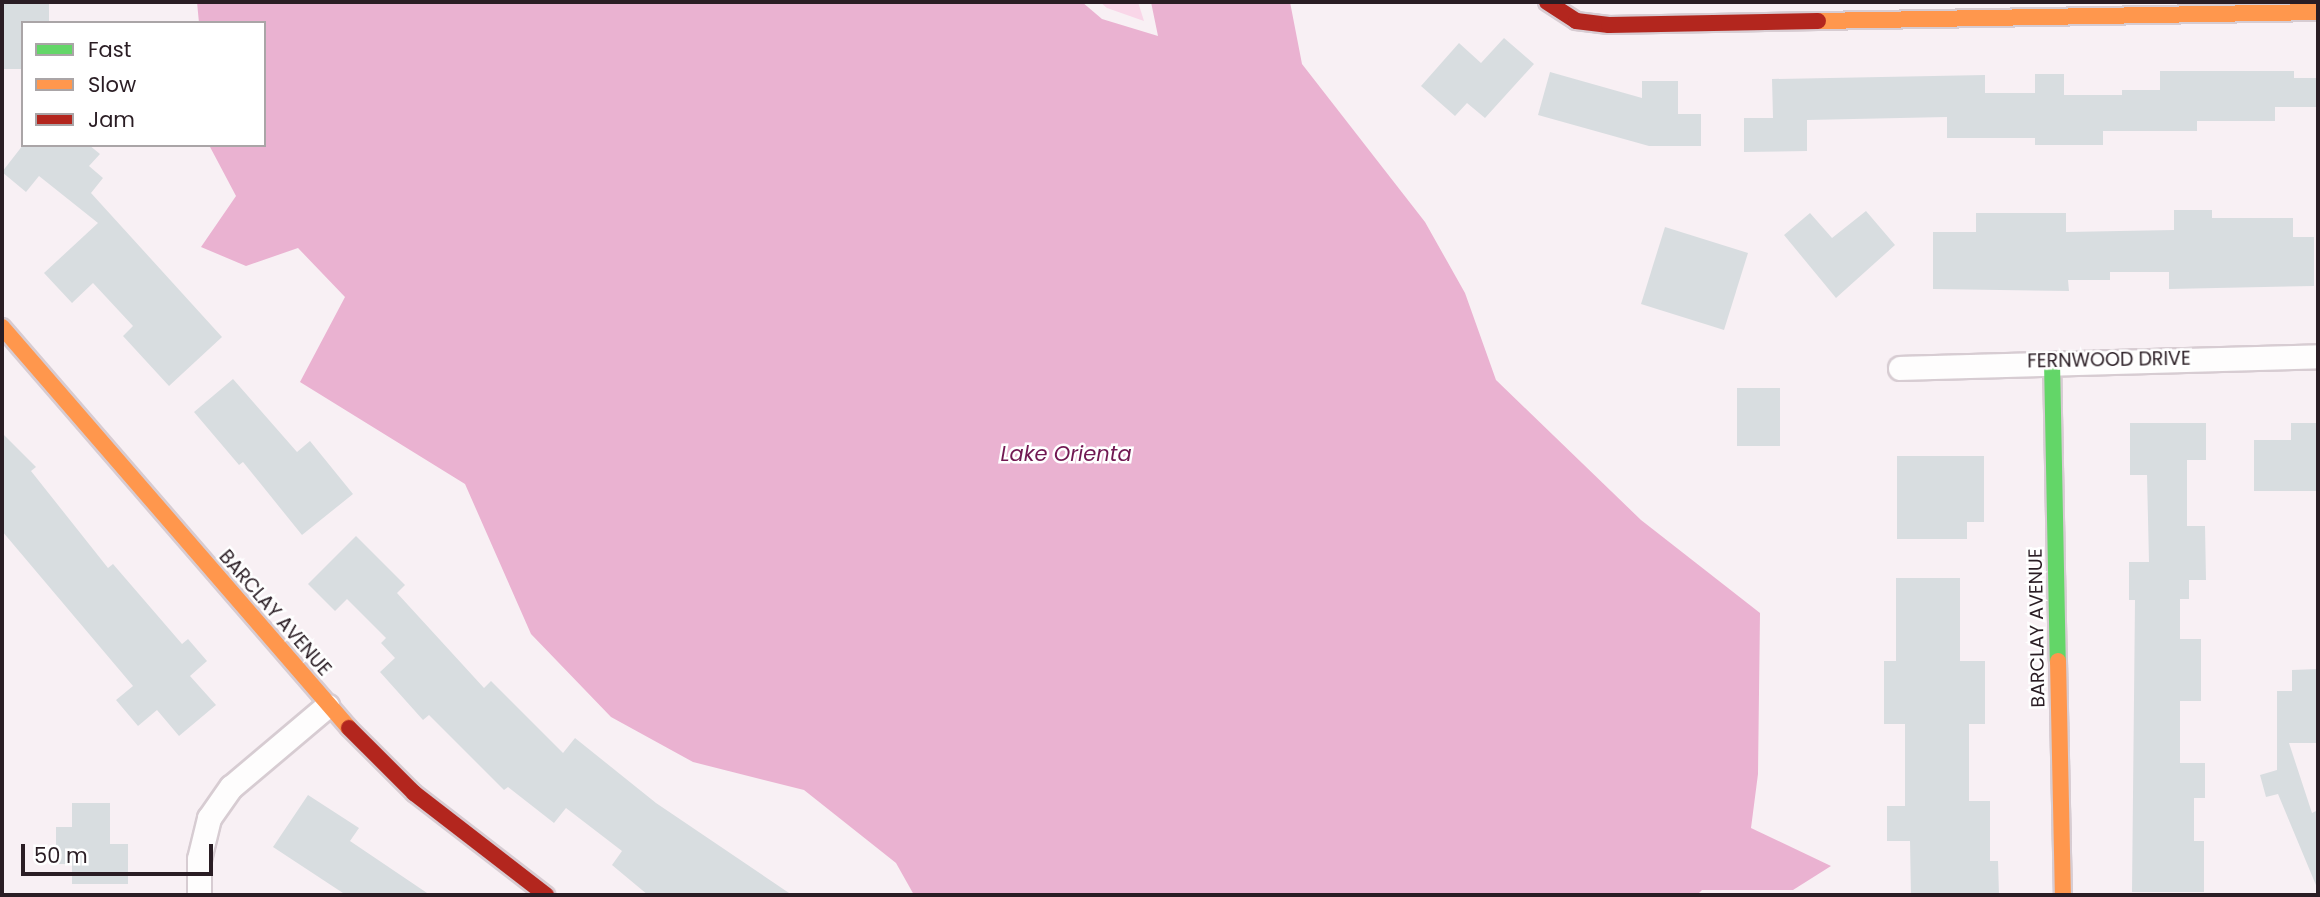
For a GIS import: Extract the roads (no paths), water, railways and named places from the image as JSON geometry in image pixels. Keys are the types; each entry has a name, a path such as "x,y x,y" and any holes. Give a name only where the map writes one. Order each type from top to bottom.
{"street":[{"path":"1548,4 1576,21 1609,25 1863,11 2183,9 2318,12"},
{"name":"BARCLAY AVENUE","path":"2,327 327,706 414,793 546,895"},
{"name":"FERNWOOD DRIVE","path":"1900,368 2052,360 2318,356"},
{"name":"BARCLAY AVENUE","path":"2052,360 2063,895"},
{"path":"199,895 199,859 209,818 232,787 327,706"}],"water":[{"name":"Lake Orienta","path":"197,2 1082,2 1102,19 1158,36 1151,2 1290,2 1302,64 1425,222 1465,293 1496,380 1641,520 1760,613 1758,774 1751,828 1831,866 1793,890 1702,890 1697,895 914,895 896,863 804,790 693,762 611,717 531,634 465,484 300,382 345,297 298,248 246,266 201,247 236,196 210,147 266,147 266,21 199,21"}]}
